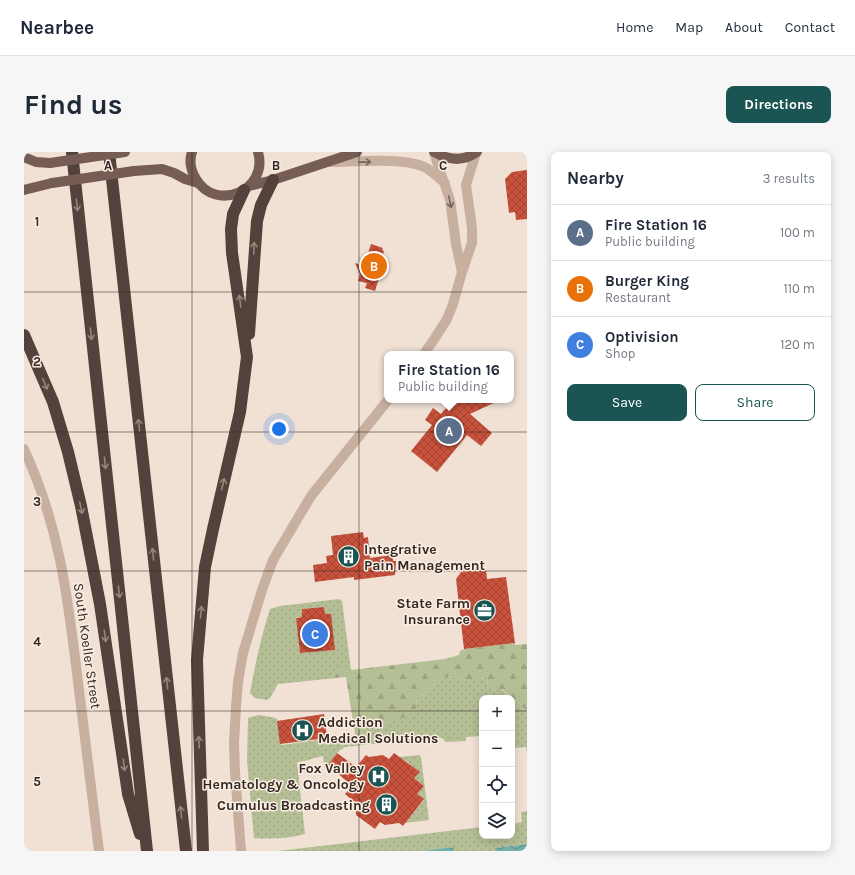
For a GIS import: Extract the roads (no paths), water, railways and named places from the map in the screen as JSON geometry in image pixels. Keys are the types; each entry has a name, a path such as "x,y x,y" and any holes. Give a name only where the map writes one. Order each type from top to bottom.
{"highway":[{"path":"72,152 146,851"},
{"path":"109,152 186,851"},
{"path":"202,851 197,660 201,610 206,567 213,529 240,412 247,357 257,222 261,205 273,180"},
{"path":"246,188 233,214 231,229 232,253 247,357"},
{"path":"24,335 53,402 68,452 81,506 100,604 128,794 146,851"}],"main road":[{"path":"24,157 36,162 50,163 125,152"},
{"path":"192,152 191,166 193,175 198,183 209,192 216,195 230,196 246,188 357,152"},
{"path":"246,188 256,177 259,166 258,152"},
{"path":"434,152 455,160 466,158 476,153"},
{"path":"24,190 52,183 134,171 162,169 174,172 185,179 198,183"}],"street":[{"path":"434,152 450,200 456,244 462,272"},
{"path":"426,351 447,319 472,243 472,228 466,185 476,153"},
{"path":"326,162 400,161 428,168 445,183"},
{"path":"241,851 235,772 234,723 238,682 243,653 258,604 273,560 311,496 386,403"},
{"name":"South Koeller Street","path":"24,449 42,492 50,517 60,555 67,591 99,851"}],"water":[{"path":"527,844 527,851 496,851 495,848"},
{"path":"453,847 454,851 422,851"}],"place":[{"name":"Burger King","path":"374,266"},
{"name":"Fire Station 16","path":"449,431"},
{"name":"Integrative Pain Management","path":"348,557"},
{"name":"State Farm Insurance","path":"485,611"},
{"name":"Optivision","path":"315,634"},
{"name":"Addiction Medical Solutions","path":"302,730"},
{"name":"Fox Valley Hematology & Oncology","path":"379,776"},
{"name":"Cumulus Broadcasting","path":"386,805"}]}
